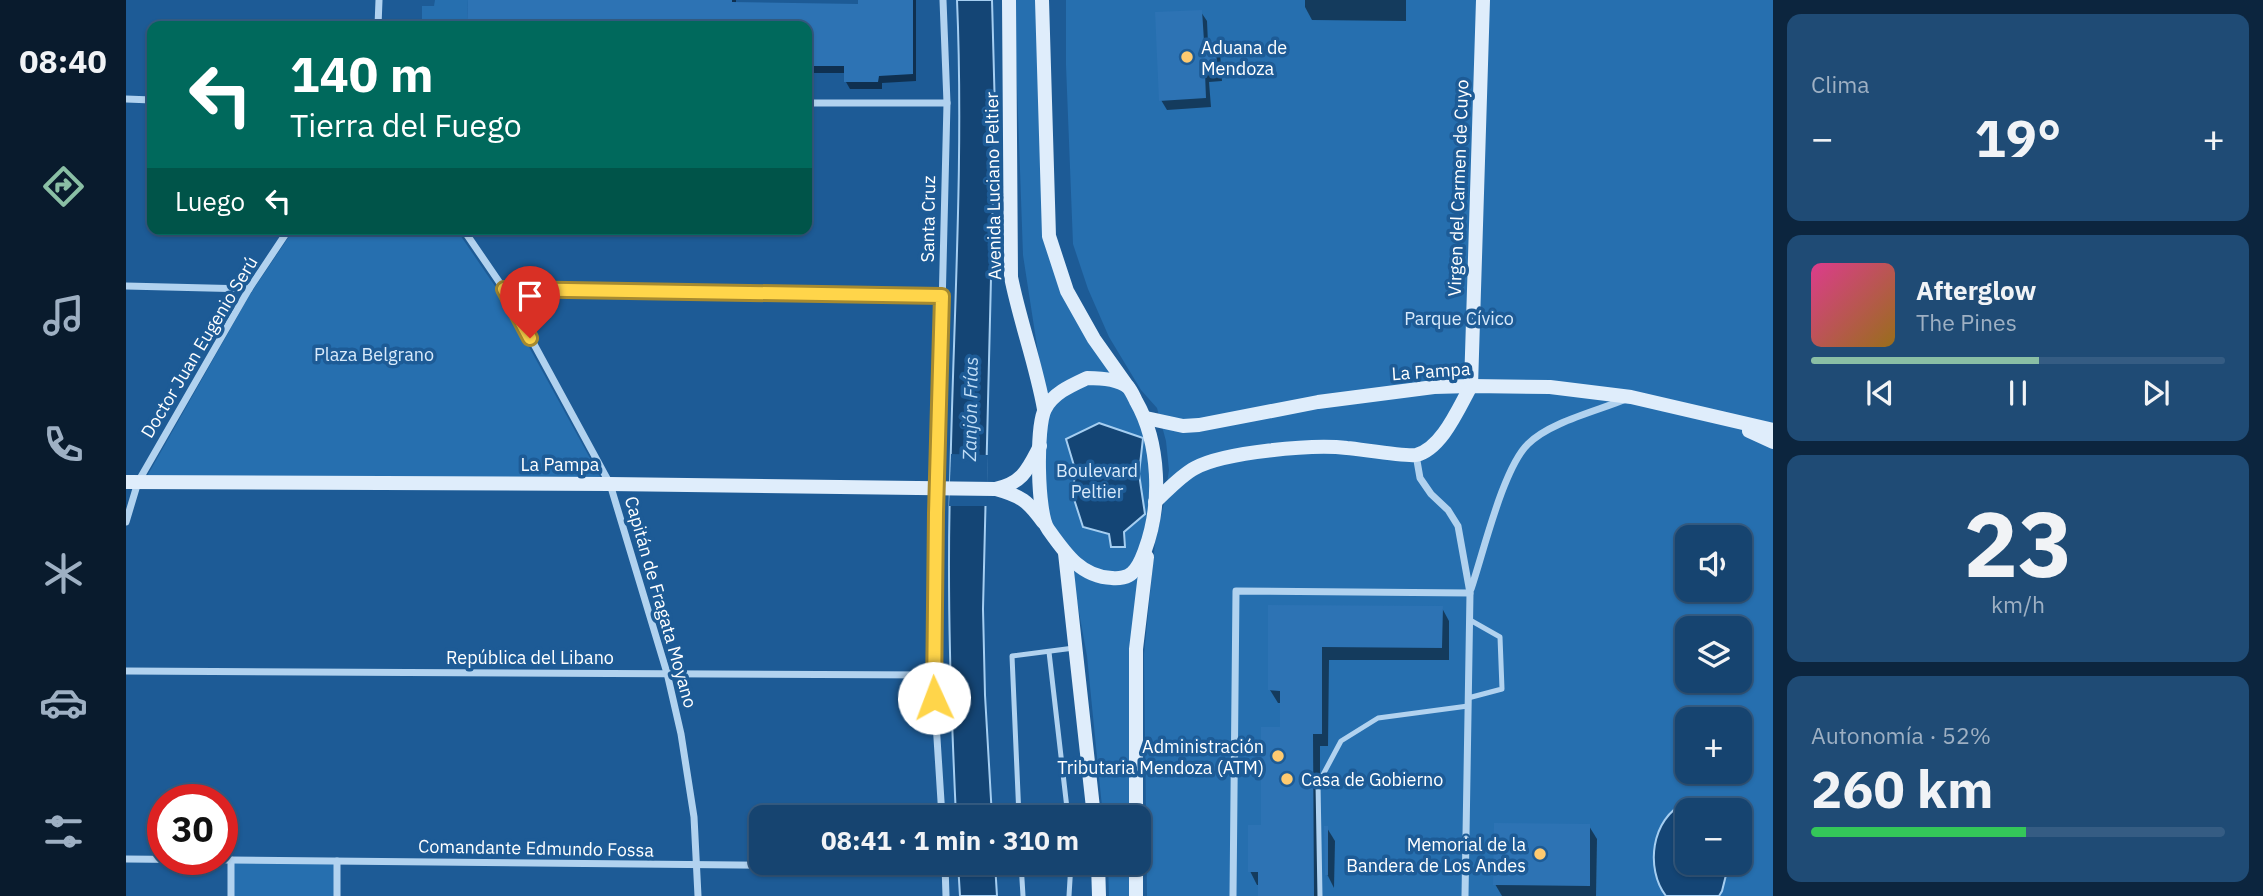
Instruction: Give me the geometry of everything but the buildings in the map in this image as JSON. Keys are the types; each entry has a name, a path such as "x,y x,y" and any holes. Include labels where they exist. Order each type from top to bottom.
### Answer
{"street":[{"path":"378,21 379,0"},
{"name":"Santa Cruz","path":"941,805 933,675 943,488 942,296 947,103 943,0"},
{"name":"Avenida Luciano Peltier","path":"1009,0 1011,277 1039,376 1044,409"},
{"path":"1042,0 1049,236 1067,291 1094,339 1146,418 1155,464 1155,502 1136,649 1136,805"},
{"name":"Virgen del Carmen de Cuyo","path":"1416,455 1434,444 1448,427 1471,386 1483,0"},
{"path":"126,99 147,100"},
{"path":"812,103 947,103"},
{"name":"Doctor Juan Eugenio Serú","path":"126,522 132,482 249,289 285,235"},
{"name":"Capitán de Fragata Moyano","path":"467,235 504,289 610,484 667,673 681,734 694,817 699,866 698,896"},
{"path":"126,286 249,289"},
{"path":"504,289 942,296"},
{"path":"1128,387 1106,379 1087,378 1069,386 1044,409 1039,486 1045,524 1065,553 1082,569 1100,578 1117,579 1131,574 1139,565 1151,533"},
{"name":"La Pampa","path":"1146,418 1182,426 1199,425 1318,402 1434,387 1550,387 1631,397 1773,430"},
{"path":"1470,593 1503,489 1527,444 1548,430 1631,397"},
{"name":"La Pampa","path":"1719,418 1773,442"},
{"path":"991,489 1016,482 1040,446"},
{"path":"1155,502 1194,468 1241,454 1336,447 1416,455 1420,478 1458,526 1470,593 1465,896"},
{"name":"La Pampa","path":"132,482 991,489 1015,494 1028,502 1045,524"},
{"path":"1065,553 1093,805"},
{"path":"1233,896 1236,591 1470,593"},
{"name":"República del Libano","path":"126,671 933,675"},
{"name":"Comandante Edmundo Fossa","path":"126,859 147,859"},
{"name":"Comandante Edmundo Fossa","path":"238,860 749,866"},
{"path":"337,862 337,896"},
{"path":"231,896 232,875"},
{"path":"945,875 946,896"},
{"path":"1099,875 1100,896"},
{"path":"1136,875 1136,896"}],"lane":[{"path":"1320,896 1318,785 1341,741 1378,718 1468,702 1502,689 1500,637 1469,620"},
{"path":"1018,805 1012,656 1074,648"},
{"path":"1049,652 1067,805"},
{"path":"1021,875 1023,896"},
{"path":"1069,896 1070,875"}],"green space":[{"path":"435,0 468,0 467,21 422,21 422,6 434,6"},
{"name":"Boulevard Peltier","path":"1014,0 1038,0 1044,238 1143,419 1151,464 1133,805 1102,805 1087,656 1068,552 1048,524 1043,484 1047,411 1023,255"},
{"name":"Parque Cívico","path":"1066,0 1773,0 1773,896 1147,896 1147,875 1151,875 1151,805 1146,805 1144,654 1155,543 1169,470 1166,441 1157,408 1141,390 1109,337 1088,289 1073,244"},
{"name":"Plaza Belgrano","path":"290,235 460,235 499,292 602,480 146,478 249,296"},
{"path":"238,860 337,861 337,896 231,896 231,875 238,875"},
{"path":"1108,875 1133,875 1132,896 1109,896"}],"water":[{"name":"Zanjón Frías","path":"957,0 992,0 995,112 983,609 991,805 955,805 954,776 949,570 959,183"},
{"path":"1099,423 1143,438 1139,474 1145,514 1124,532 1125,547 1111,547 1109,534 1083,527 1073,496 1075,469 1066,439"},
{"path":"1674,810 1675,875 1726,875 1719,896 1666,896 1659,885 1655,872 1655,845 1665,820"},
{"path":"959,875 996,875 997,896 960,896"}],"pier":[{"path":"951,454 988,455 987,506 949,506"}],"place":[{"name":"Aduana de Mendoza","path":"1187,57"},
{"name":"Administración Tributaria Mendoza (ATM)","path":"1278,756"},
{"name":"Casa de Gobierno","path":"1287,779"},
{"name":"Memorial de la Bandera de Los Andes","path":"1540,854"}],"route":[{"path":"530,338 504,289 942,296 934,698"}]}
